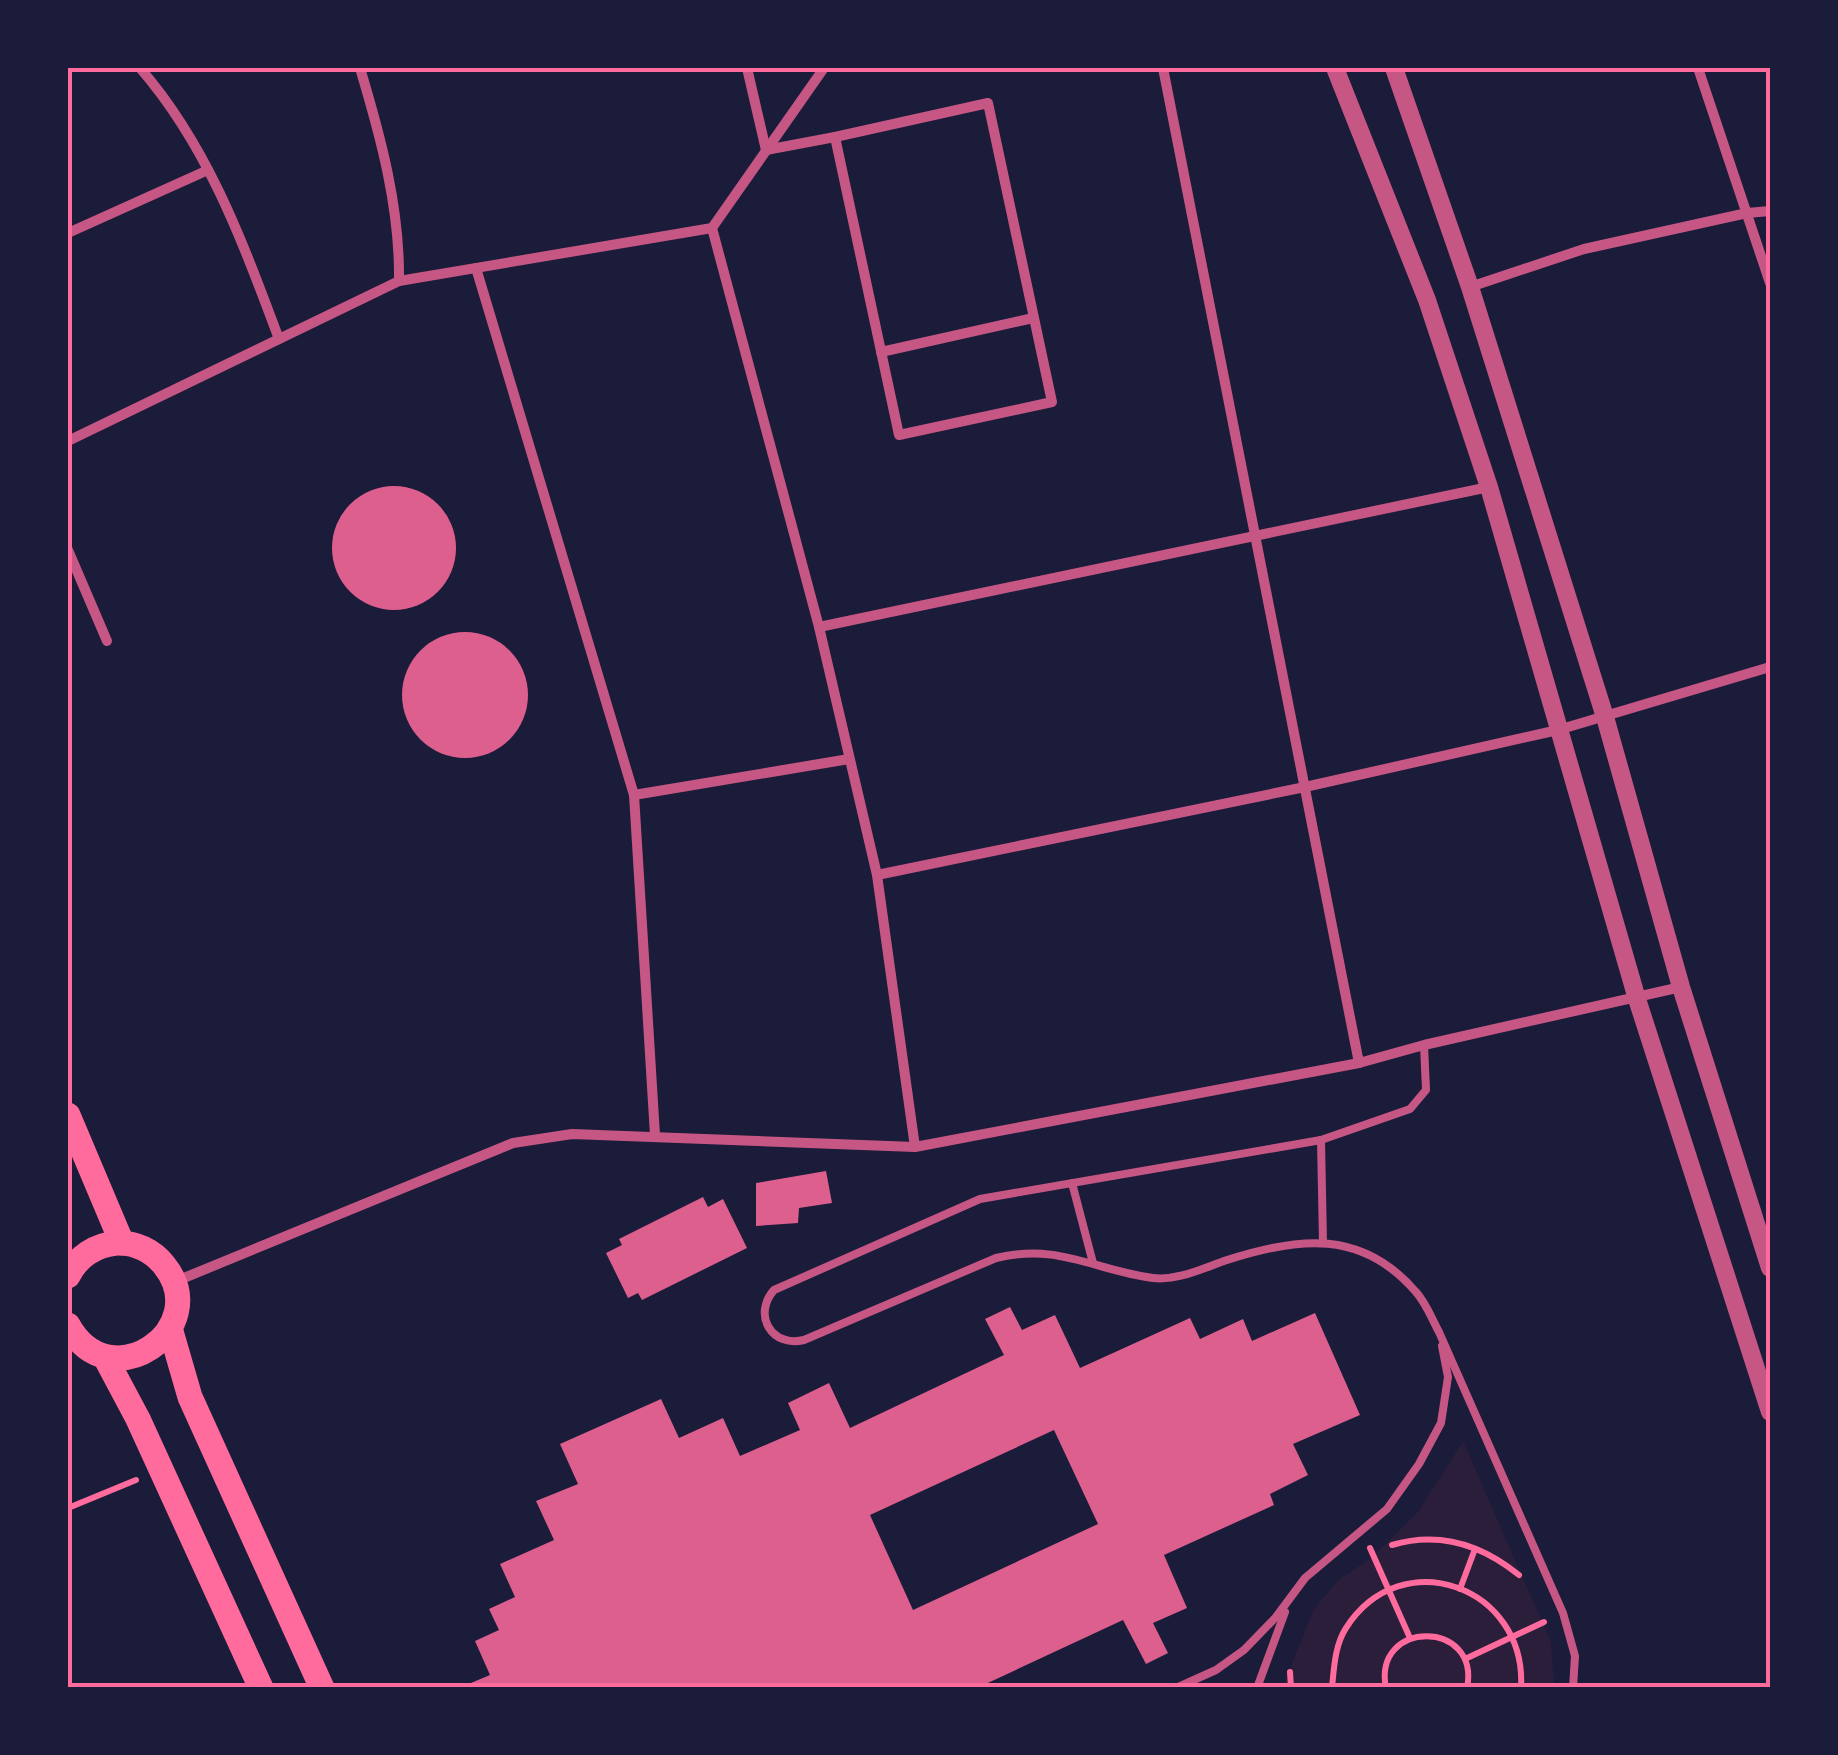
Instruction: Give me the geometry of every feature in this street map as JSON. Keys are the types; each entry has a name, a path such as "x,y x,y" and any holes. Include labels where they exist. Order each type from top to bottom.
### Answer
{"main road":[{"path":"68,1116 122,1243"},
{"path":"68,1326 87,1349 123,1358 142,1354 158,1344 177,1310 174,1282 158,1257 141,1247 122,1243 102,1245 69,1266"},
{"path":"170,1328 190,1397 322,1688"},
{"path":"105,1356 262,1688"}],"street":[{"path":"140,68 194,144 230,212 279,339"},
{"path":"360,68 382,139 399,240 399,281"},
{"path":"747,68 766,150"},
{"path":"68,441 399,281 712,228 824,68"},
{"path":"1163,68 1359,1063"},
{"path":"1334,68 1427,300 1489,487 1637,999 1770,1412"},
{"path":"1394,68 1470,287 1605,717 1682,987 1770,1268"},
{"path":"1698,68 1770,283"},
{"path":"766,150 988,103 1052,402 899,435 835,137"},
{"path":"68,233 208,170"},
{"path":"1470,287 1584,249 1770,211"},
{"path":"712,228 818,628 877,875 916,1147"},
{"path":"476,268 634,795 656,1135"},
{"path":"881,352 1033,318"},
{"path":"818,628 1489,487"},
{"path":"68,550 107,640"},
{"path":"877,875 1305,787 1558,730 1770,667"},
{"path":"634,795 849,758"},
{"path":"174,1282 513,1143 572,1134 916,1147 1359,1063 1682,987"}],"lane":[{"path":"1424,1045 1426,1090 1410,1108 1321,1140 980,1199 782,1286 768,1296 763,1313 765,1322 776,1337 795,1342 996,1258 1023,1252 1049,1252 1153,1278 1176,1278 1300,1241 1344,1245 1384,1263 1418,1293 1439,1332 1564,1614 1575,1656 1573,1688"},
{"path":"1321,1140 1323,1243"},
{"path":"1072,1183 1094,1263"},
{"path":"1176,1688 1216,1670 1244,1650 1276,1617 1305,1578 1387,1509 1419,1464 1441,1423 1448,1377 1439,1332"},
{"path":"1258,1688 1280,1622 1305,1578"}],"path":[{"path":"68,1508 160,1470"},
{"path":"1362,1530 1410,1638"},
{"path":"1392,1545 1412,1539 1455,1541 1495,1556 1519,1576"},
{"path":"1460,1589 1475,1548"},
{"path":"1332,1688 1334,1658 1344,1630 1364,1606 1389,1590 1418,1582 1448,1584 1476,1594 1499,1613 1514,1636 1522,1666 1522,1688"},
{"path":"1465,1660 1564,1614"},
{"path":"1386,1688 1385,1668 1390,1656 1410,1638 1439,1636 1452,1643 1465,1660 1467,1688"},
{"path":"1290,1672 1291,1688"}],"shaded area":[{"path":"1463,1441 1551,1642 1554,1687 1282,1688 1313,1611 1338,1580 1372,1557 1418,1512"}],"building":[{"path":"394,486 418,491 438,504 451,524 456,548 451,572 438,592 418,605 394,610 370,605 350,592 337,572 332,548 337,524 350,504 370,491"},
{"path":"465,632 489,637 510,650 523,671 528,695 523,719 510,740 489,753 465,758 441,753 420,740 407,719 402,695 407,671 420,650 441,637"},
{"path":"826,1171 832,1203 799,1208 798,1223 756,1226 756,1183"},
{"path":"703,1197 708,1207 723,1199 747,1248 642,1300 638,1293 628,1298 606,1253 622,1245 619,1239"},
{"path":"1010,1307 1022,1330 1055,1315 1080,1368 1190,1318 1200,1339 1243,1319 1252,1341 1315,1313 1360,1415 1293,1444 1308,1475 1270,1494 1274,1505 1164,1555 1187,1608 1153,1623 1168,1653 1146,1664 1123,1620 977,1688 459,1688 490,1675 475,1641 499,1630 489,1609 515,1597 500,1564 554,1540 536,1501 578,1484 560,1444 661,1399 679,1438 723,1418 740,1456 800,1430 788,1403 829,1383 850,1428 1004,1355 985,1319","holes":["1054,1430 1098,1524 913,1610 870,1515"]}]}
